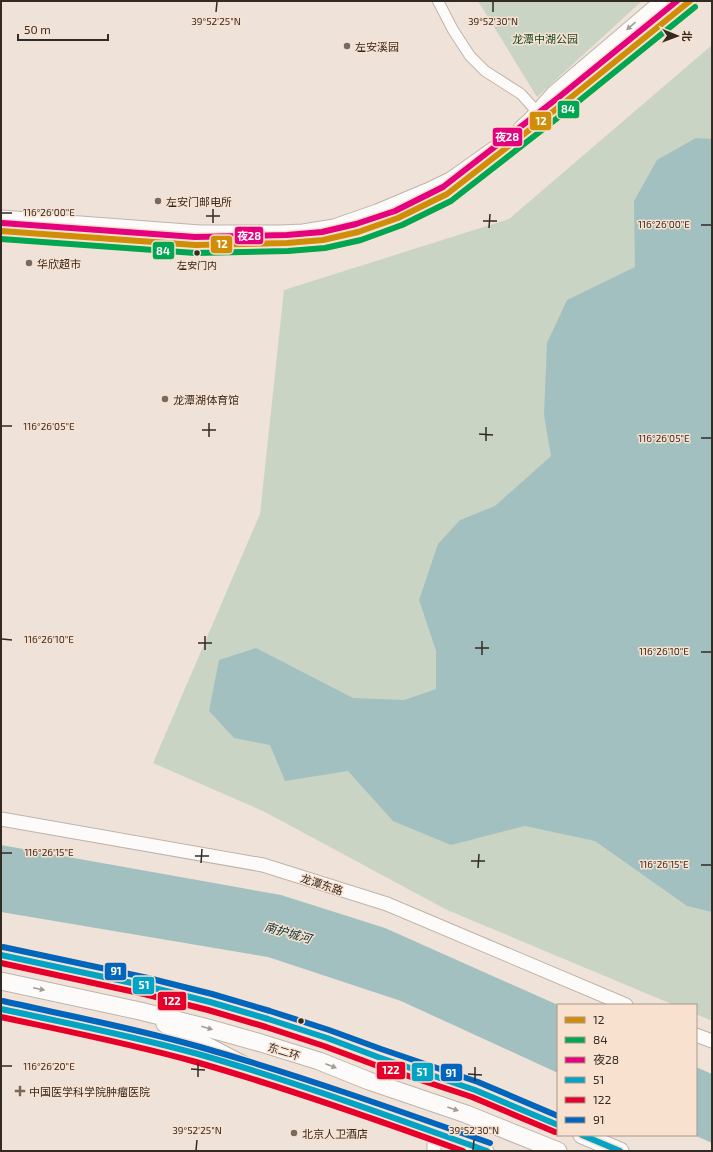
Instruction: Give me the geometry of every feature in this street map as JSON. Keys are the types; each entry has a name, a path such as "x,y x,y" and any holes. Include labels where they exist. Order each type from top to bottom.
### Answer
{"highway":[{"path":"1,955 146,986 210,1002 275,1021 475,1090 557,1125"},
{"name":"东二环","path":"1,981 140,1010 319,1061 369,1081 466,1114 558,1151"},
{"path":"140,1010 253,1070"},
{"path":"584,1136 620,1151"}],"street":[{"path":"438,1 470,56 485,71 521,94 540,116"},
{"path":"1,218 200,232 303,231 334,226 377,211 450,179 496,147 530,119 540,116 553,94 661,1"},
{"path":"1,231 196,245 287,243 323,240 358,232 398,218 447,194 479,171 540,116 690,1"},
{"name":"龙潭东路","path":"1,819 263,865 387,904 624,1004"},
{"path":"1,1009 134,1038 253,1070 310,1088 487,1151"},
{"path":"697,1034 712,1041"},
{"path":"434,1132 434,1151"}],"green space":[{"name":"龙潭中湖公园","path":"478,1 642,1 537,97"},
{"path":"712,45 712,1021 697,1014 697,1004 672,1004 447,910 265,812 153,763 260,514 284,290 509,219"}],"water":[{"path":"696,138 712,139 712,912 687,906 595,841 525,826 451,845 393,821 348,771 285,781 270,745 234,738 209,711 219,660 256,648 353,698 404,700 436,689 436,651 419,600 438,544 460,520 495,506 551,456 544,415 547,343 567,300 635,267 634,201 657,160"},
{"name":"南护城河","path":"1,845 281,895 385,928 557,1005 557,1073 401,1001 268,957 1,912"},
{"path":"697,1067 712,1074 712,1143 696,1136"}],"transit line":[{"name":"夜28","path":"2,223 195,237 287,235 322,232 356,224 395,211 443,187 559,97 677,1"},
{"name":"12","path":"1,231 195,245 287,243 323,240 358,232 398,218 447,194 564,103 690,1"},
{"name":"84","path":"1,239 195,253 288,251 325,248 361,240 402,225 451,201 569,109 695,7"},
{"name":"91","path":"3,947 148,978 212,994 270,1011 478,1082 557,1116"},
{"name":"51","path":"1,955 146,986 210,1002 268,1019 475,1090 557,1125"},
{"name":"122","path":"1,963 144,994 208,1010 266,1027 472,1097 555,1132"},
{"name":"91","path":"3,1001 176,1040 310,1081 490,1143"},
{"name":"51","path":"1,1009 174,1047 198,1054 307,1088 487,1151"},
{"name":"122","path":"1,1017 172,1055 330,1104 463,1151"},
{"name":"51","path":"584,1136 620,1151"}],"place":[{"name":"左安溪园","path":"347,46"},
{"name":"左安门邮电所","path":"158,201"},
{"name":"左安门内","path":"197,253"},
{"name":"华欣超市","path":"29,263"},
{"name":"龙潭湖体育馆","path":"165,399"},
{"name":"中国医学科学院肿瘤医院","path":"20,1091"},
{"name":"北京人卫酒店","path":"294,1133"}]}
